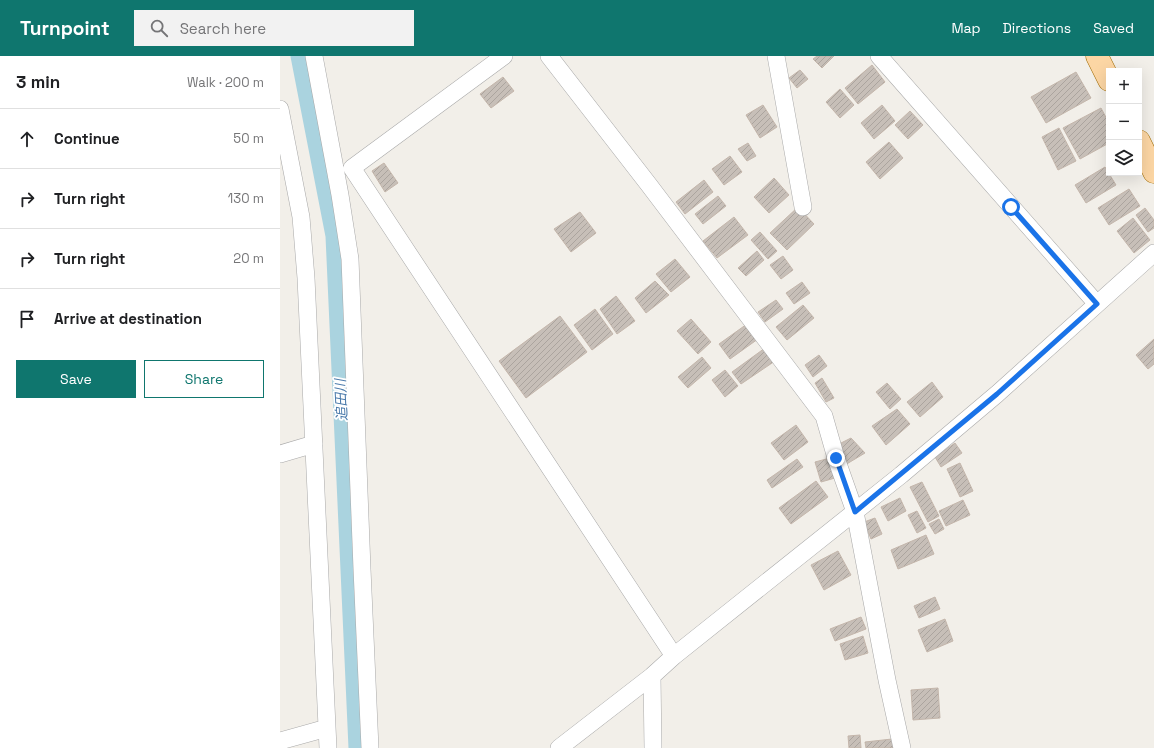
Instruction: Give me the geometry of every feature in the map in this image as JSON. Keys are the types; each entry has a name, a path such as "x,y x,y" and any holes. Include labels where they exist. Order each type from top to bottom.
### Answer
{"main road":[{"path":"1097,56 1106,74"},
{"path":"1142,147 1154,172"}],"street":[{"path":"314,56 340,195 350,259 370,748"},
{"path":"504,56 352,168 674,656"},
{"path":"549,56 650,185 824,416 836,458 855,512 887,680 902,748"},
{"path":"776,56 803,207"},
{"path":"879,56 1097,304"},
{"path":"280,109 285,162 301,217 306,278 328,748"},
{"path":"559,748 652,676 674,656 855,512 997,394 1154,253"},
{"path":"280,454 314,444"},
{"path":"652,676 653,748"},
{"path":"280,741 327,728"}],"building":[{"path":"817,56 834,56 822,68 813,59"},
{"path":"872,65 885,82 858,104 845,88"},
{"path":"800,70 808,79 797,88 789,78"},
{"path":"1076,72 1091,98 1046,123 1031,97"},
{"path":"503,77 514,91 491,108 480,94"},
{"path":"840,89 854,105 840,118 826,102"},
{"path":"763,105 777,127 760,138 746,115"},
{"path":"882,105 895,121 874,139 861,123"},
{"path":"1101,108 1106,117 1106,145 1080,159 1063,128"},
{"path":"910,111 923,125 908,139 895,125"},
{"path":"1059,128 1076,161 1058,170 1042,137"},
{"path":"889,142 903,158 880,179 866,162"},
{"path":"748,143 756,156 747,161 738,149"},
{"path":"730,156 742,172 724,185 712,169"},
{"path":"384,163 398,183 385,192 372,171"},
{"path":"1105,167 1106,176 1110,176 1116,185 1086,203 1075,185"},
{"path":"774,178 789,195 769,213 754,197"},
{"path":"704,180 713,192 685,214 676,202"},
{"path":"1129,189 1140,206 1109,225 1098,208"},
{"path":"718,196 726,206 703,224 695,214"},
{"path":"798,207 814,224 787,250 770,233"},
{"path":"1145,208 1154,220 1154,228 1148,232 1136,215"},
{"path":"580,212 596,233 571,252 554,229"},
{"path":"734,217 748,235 717,258 703,241"},
{"path":"1133,218 1150,240 1134,253 1117,231"},
{"path":"760,232 777,251 768,259 751,240"},
{"path":"757,251 764,260 746,276 738,268"},
{"path":"783,256 793,270 781,279 770,265"},
{"path":"675,259 690,277 671,292 656,274"},
{"path":"655,281 669,295 646,313 635,298"},
{"path":"802,282 810,293 794,304 786,293"},
{"path":"616,296 635,321 617,334 600,309"},
{"path":"776,300 783,309 765,322 758,312"},
{"path":"803,305 814,318 787,340 776,327"},
{"path":"595,309 613,334 592,350 574,325"},
{"path":"560,316 587,352 526,398 499,361"},
{"path":"691,319 711,342 698,354 677,331"},
{"path":"747,324 758,339 730,359 719,344"},
{"path":"1154,339 1154,364 1148,369 1136,355"},
{"path":"765,348 775,361 741,384 732,372"},
{"path":"819,355 827,366 813,377 805,365"},
{"path":"702,357 711,368 688,388 678,377"},
{"path":"725,370 738,386 725,397 712,380"},
{"path":"822,378 834,398 826,402 815,383"},
{"path":"932,382 943,397 920,417 907,402"},
{"path":"887,383 901,399 890,409 876,392"},
{"path":"897,409 910,424 886,445 872,426"},
{"path":"796,425 808,442 784,460 771,443"},
{"path":"851,438 865,453 845,465 841,443"},
{"path":"955,443 962,453 941,467 935,457"},
{"path":"830,458 835,478 821,482 815,462"},
{"path":"797,459 803,467 772,488 767,480"},
{"path":"960,463 973,491 960,497 947,469"},
{"path":"816,481 828,497 791,524 779,508"},
{"path":"922,482 939,516 928,522 910,487"},
{"path":"900,498 906,511 888,521 881,507"},
{"path":"963,500 970,515 946,526 939,511"},
{"path":"917,511 926,528 917,533 908,515"},
{"path":"875,518 882,534 871,539 864,522"},
{"path":"939,519 944,529 935,534 929,524"},
{"path":"926,535 934,554 898,569 891,550"},
{"path":"838,551 851,575 824,590 811,565"},
{"path":"935,597 940,609 919,618 914,606"},
{"path":"861,617 866,629 835,641 830,629"},
{"path":"945,619 953,641 927,652 918,630"},
{"path":"863,636 868,653 845,660 840,644"},
{"path":"938,688 940,718 913,720 911,690"},
{"path":"860,735 861,748 849,748 848,736"},
{"path":"892,739 893,748 866,748 865,742"}],"waterway":[{"name":"追田川","path":"299,56 334,236 357,748"}],"route":[{"path":"836,458 855,512 997,394 1097,304 1011,207"}]}
